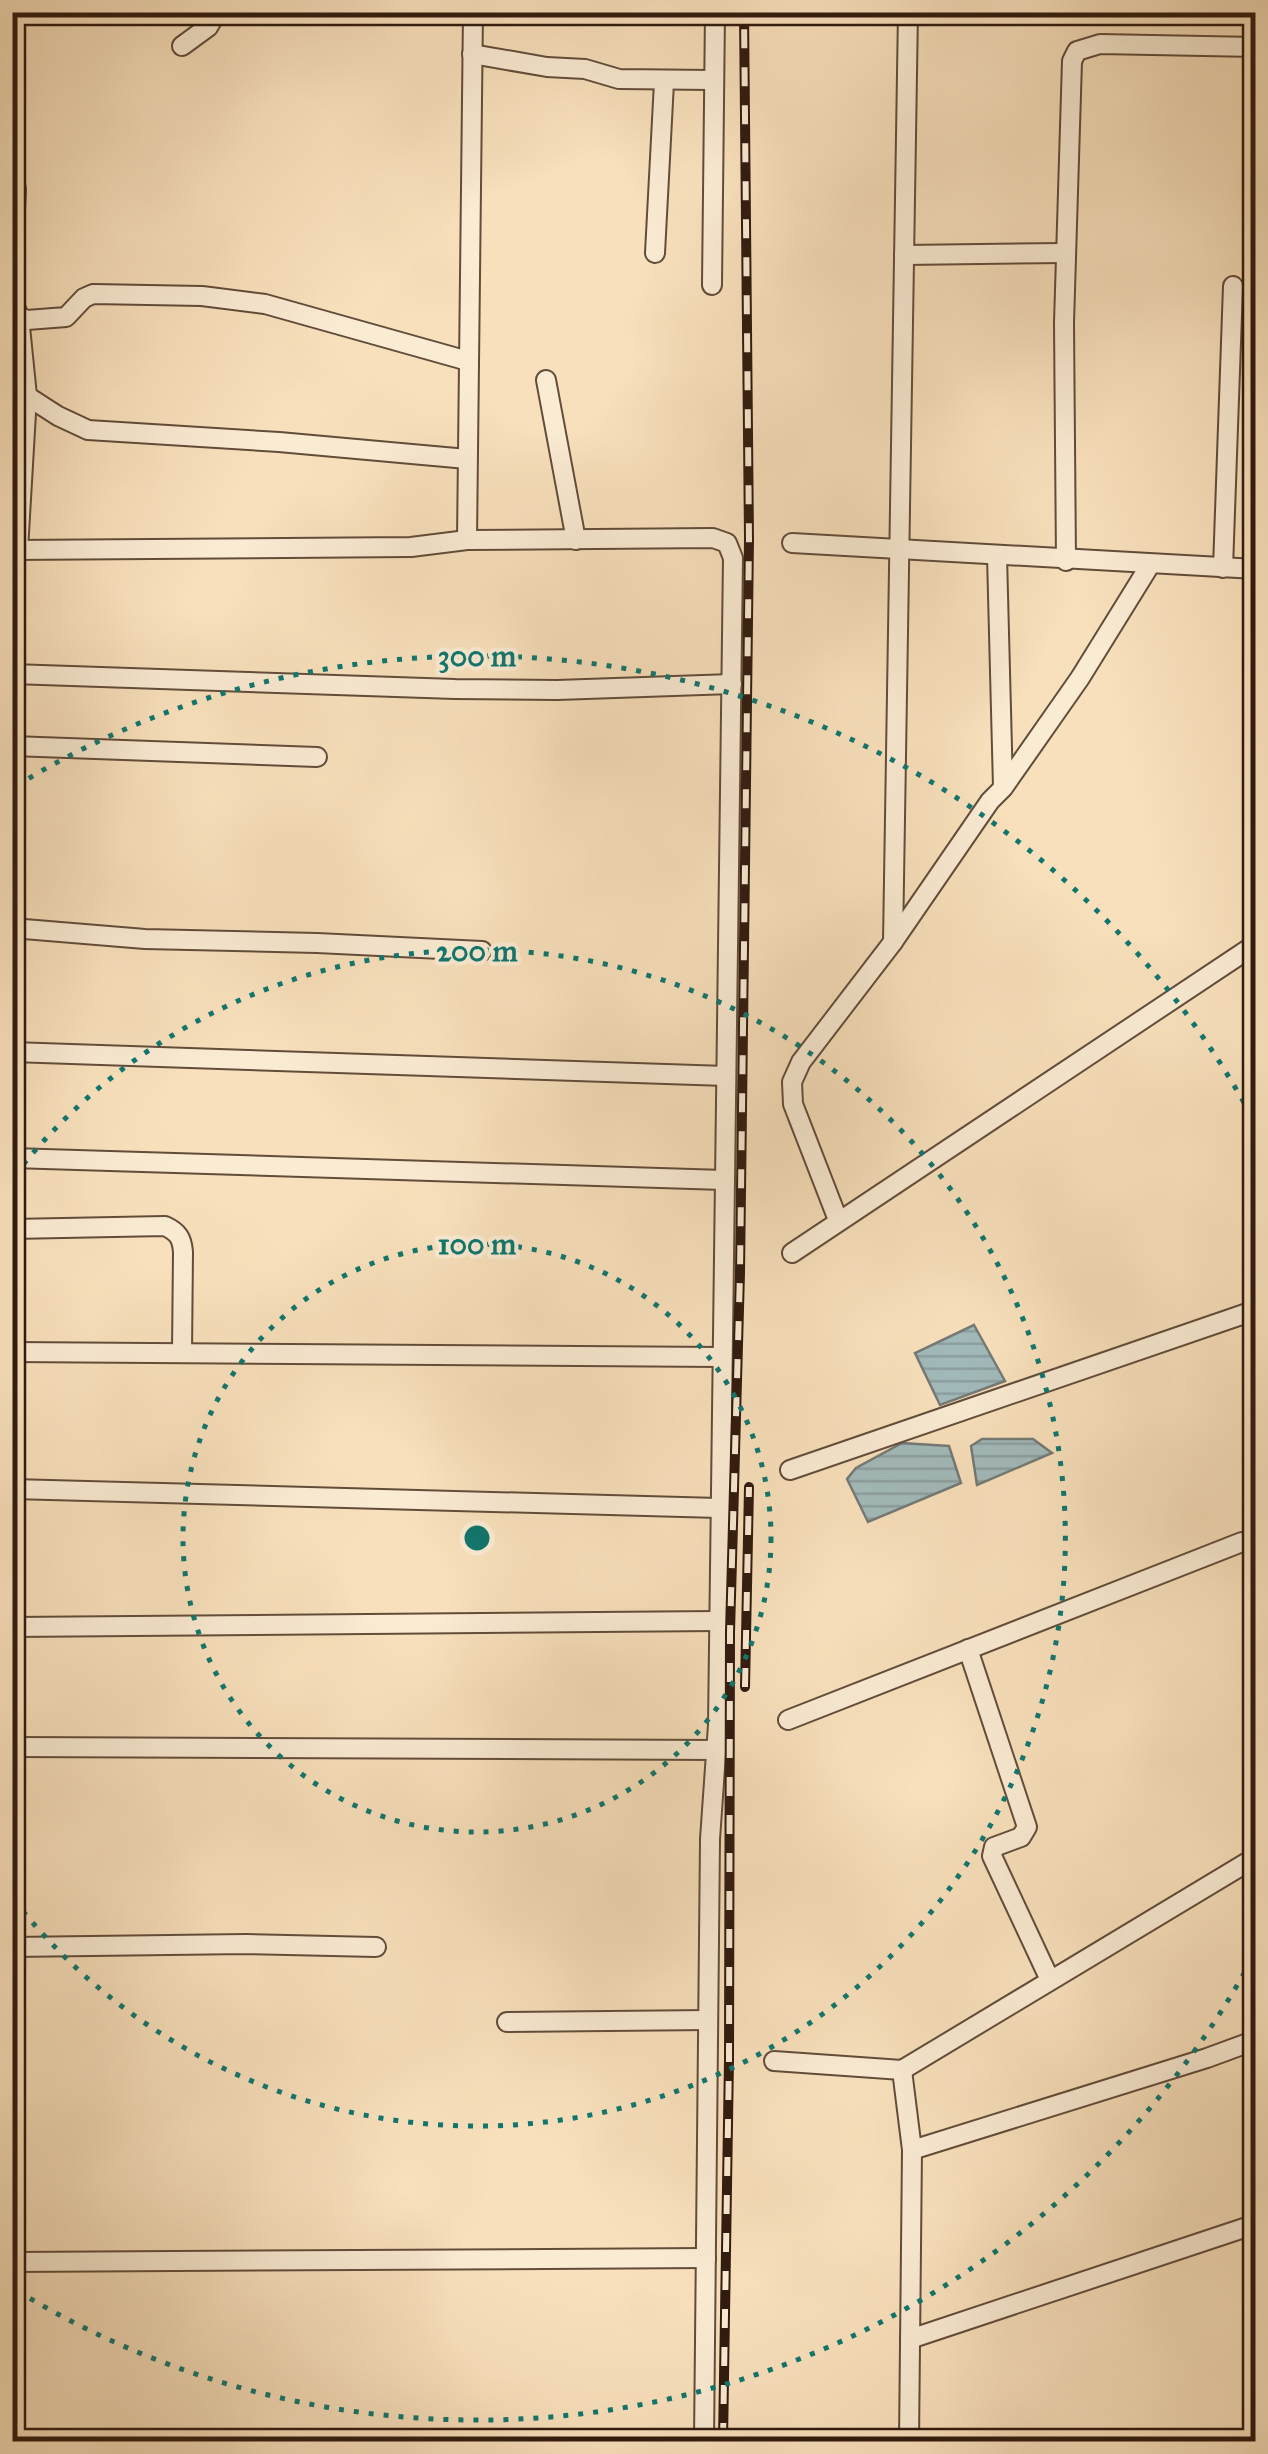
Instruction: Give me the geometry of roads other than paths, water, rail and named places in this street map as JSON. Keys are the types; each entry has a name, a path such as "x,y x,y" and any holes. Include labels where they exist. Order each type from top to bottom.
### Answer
{"street":[{"path":"182,46 208,27 217,12"},
{"path":"466,540 473,12"},
{"path":"712,285 712,80 716,12"},
{"path":"894,942 908,12"},
{"path":"1066,560 1062,441 1072,60 1077,51 1100,44 1256,47"},
{"path":"472,54 547,67 585,69 619,79 712,80"},
{"path":"656,252 664,82"},
{"path":"12,270 16,189"},
{"path":"904,256 1065,253"},
{"path":"1223,568 1233,286"},
{"path":"16,308 27,320 66,318 93,294 202,296 265,304 468,361"},
{"path":"16,308 27,396 16,550 411,547 466,540 713,538 727,544 733,558 717,1750 710,1838 704,2442"},
{"path":"546,380 576,540"},
{"path":"27,396 88,430 467,459"},
{"path":"792,543 1256,569"},
{"path":"998,556 1004,788"},
{"path":"838,1220 793,1104 792,1082 801,1062 894,942 990,801 1004,788 1080,678 1150,565"},
{"path":"12,674 472,689 732,684"},
{"path":"12,746 317,757"},
{"path":"12,928 144,939 482,952"},
{"path":"792,1252 1256,944"},
{"path":"12,1052 726,1076"},
{"path":"12,1158 724,1180"},
{"path":"12,1229 165,1226 176,1230 183,1252 182,1353"},
{"path":"790,1470 1256,1310"},
{"path":"12,1352 721,1358"},
{"path":"12,1489 719,1508"},
{"path":"788,1720 1242,1542"},
{"path":"12,1627 717,1620"},
{"path":"968,1648 1027,1828 1020,1837 994,1847 992,1856 1050,1980"},
{"path":"12,1747 717,1750"},
{"path":"774,2061 902,2070 1256,1857"},
{"path":"12,1947 247,1944 376,1948"},
{"path":"507,2022 708,2020"},
{"path":"912,2150 1256,2040"},
{"path":"902,2070 912,2150 909,2442"},
{"path":"910,2339 1256,2224"},
{"path":"12,2262 706,2258"}],"water":[{"path":"974,1325 1005,1381 940,1405 915,1353"},
{"path":"982,1439 1033,1439 1052,1453 977,1485 971,1446"},
{"path":"902,1443 949,1446 961,1483 868,1522 847,1479 856,1468"}],"railway":[{"path":"723,2442 730,1632 740,1273 749,539 744,12"},
{"path":"745,1687 749,1487"}]}
